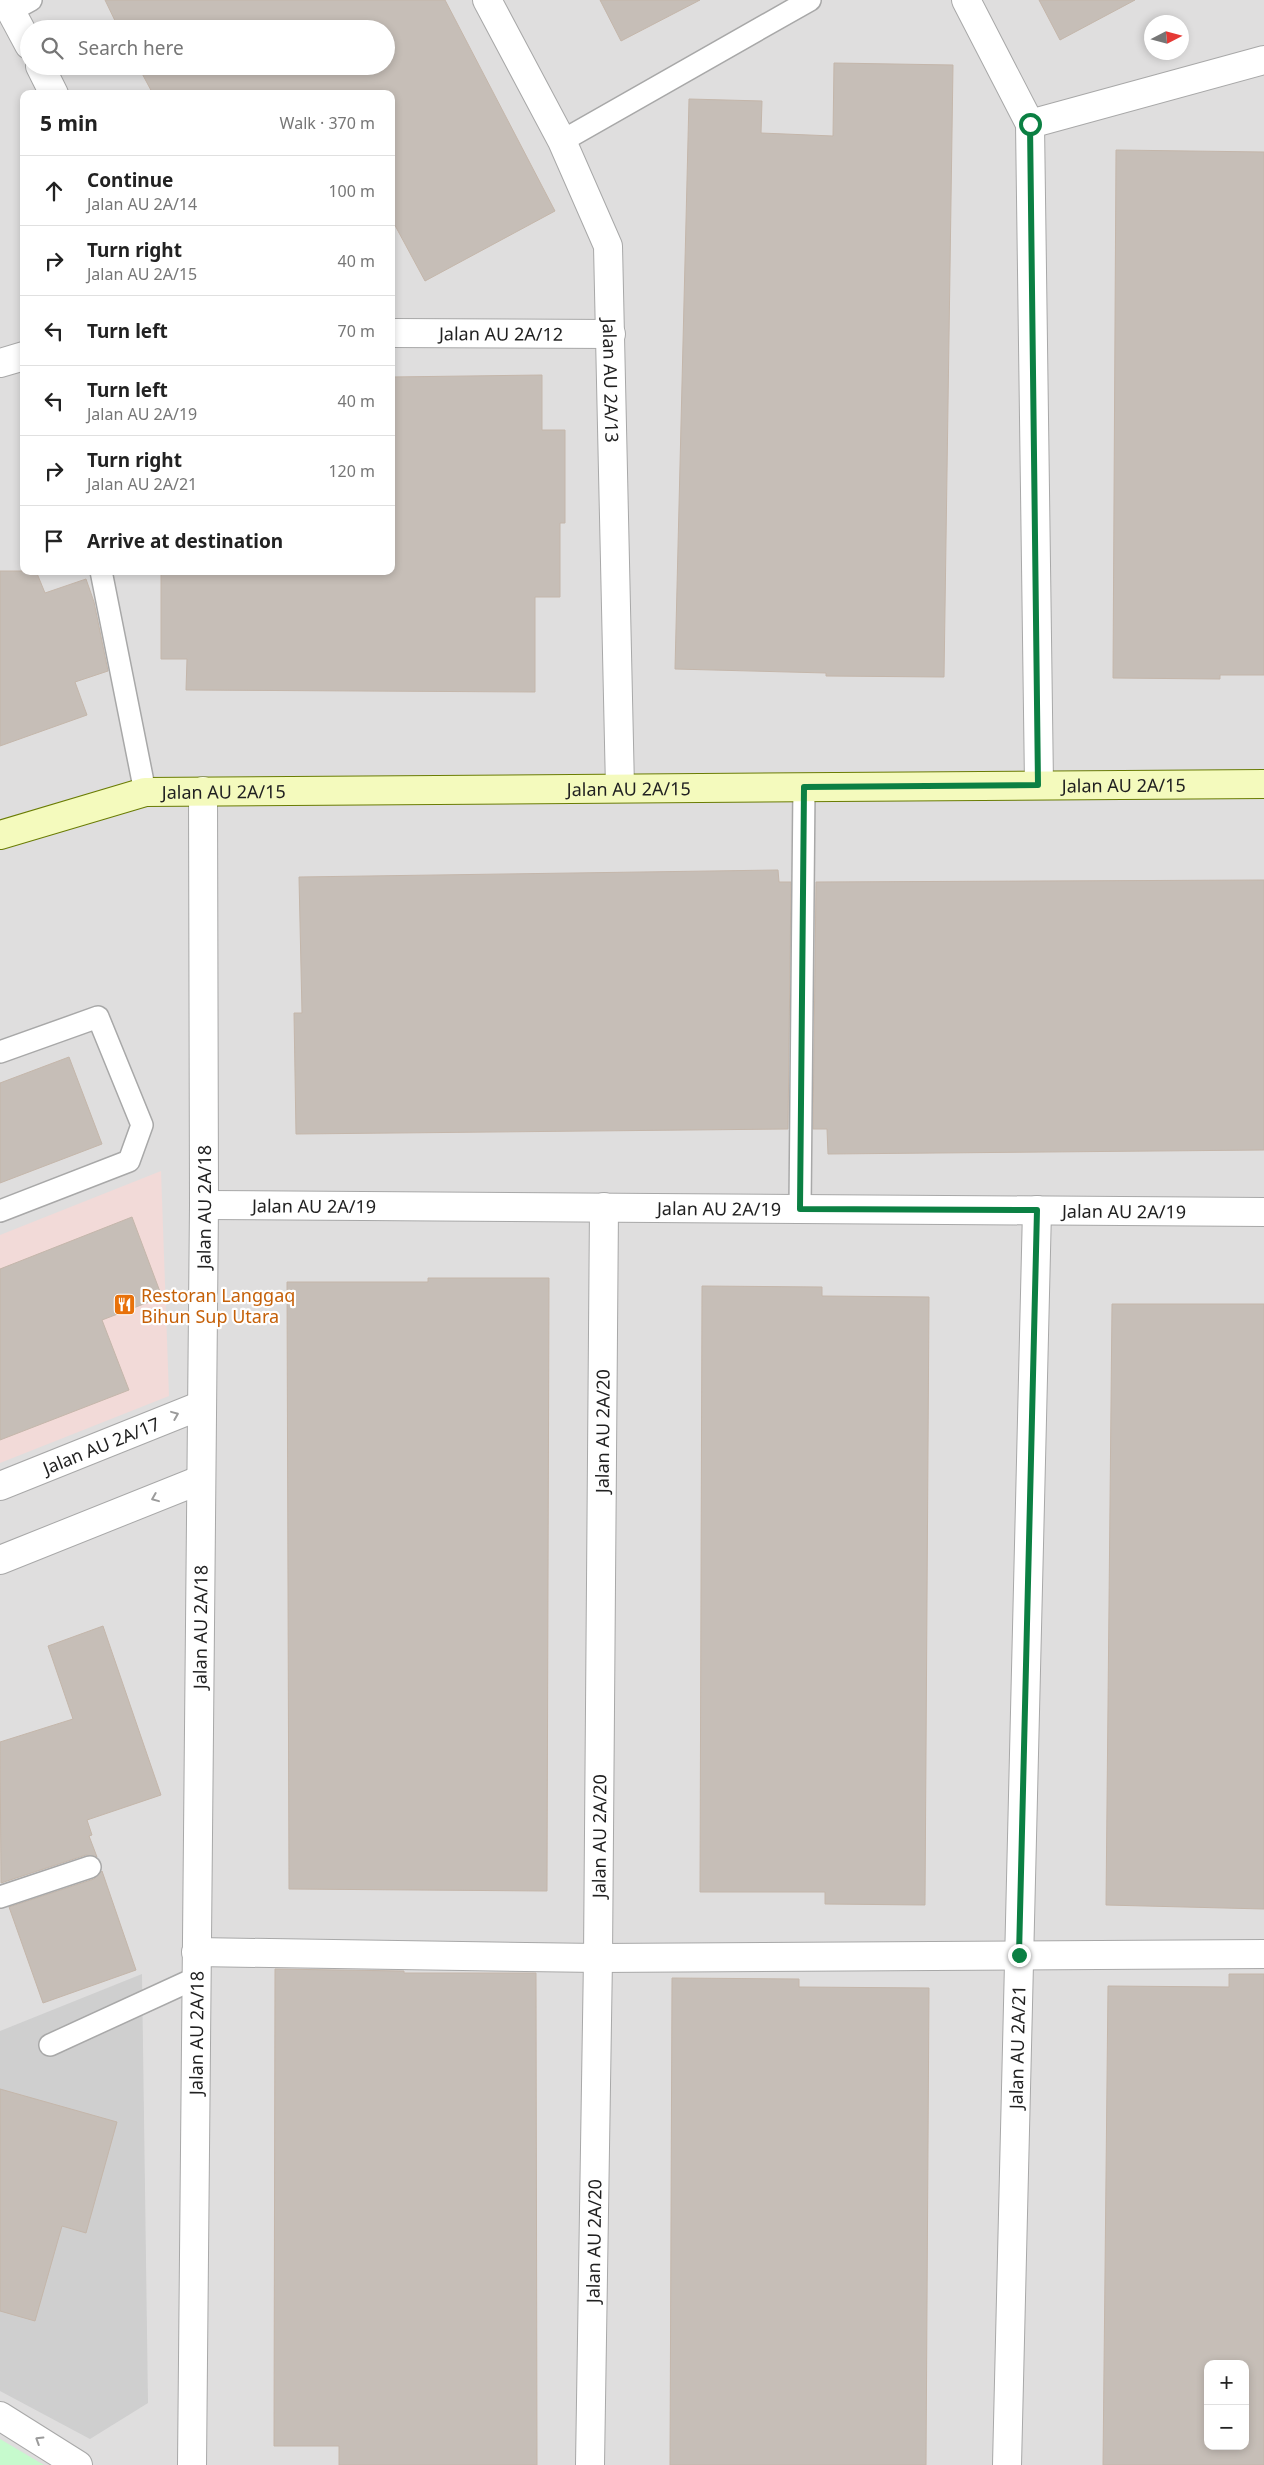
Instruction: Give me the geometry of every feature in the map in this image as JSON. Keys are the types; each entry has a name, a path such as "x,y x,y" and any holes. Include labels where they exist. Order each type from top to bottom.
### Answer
{"street":[{"name":"Jalan AU 2A/13","path":"487,0 562,141 608,246 620,788"},
{"path":"966,0 1030,124 1038,785"},
{"path":"15,4 20,20"},
{"path":"1030,124 1264,60"},
{"path":"44,75 52,90"},
{"name":"Jalan AU 2A/12","path":"395,333 611,334"},
{"path":"0,363 20,357"},
{"name":"Jalan AU 2A/15","path":"0,834 145,792 1264,784"},
{"name":"Jalan AU 2A/18","path":"192,2465 204,1205 203,791"},
{"name":"Jalan AU 2A/19","path":"204,1205 1264,1212"},
{"name":"Jalan AU 2A/20","path":"590,2465 598,1958 604,1207"},
{"name":"Jalan AU 2A/21","path":"1007,2465 1037,1210"},
{"name":"Jalan AU 2A/17","path":"0,1486 202,1405"},
{"path":"0,1560 200,1480"},
{"path":"196,1965 598,1958 1264,1954"},
{"path":"0,2416 78,2465"}],"lane":[{"path":"562,141 810,0"},
{"path":"102,575 145,792"},
{"path":"800,1209 804,787"},
{"path":"0,1052 98,1017 142,1124 129,1161 0,1211"},
{"path":"0,1897 90,1867"},
{"path":"50,2045 196,1965"}],"shaded area":[{"path":"0,0 1264,0 1264,2465 0,2465"},
{"path":"161,1171 169,1396 0,1463 0,1235"},
{"path":"142,1974 148,2403 90,2439 0,2391 0,2031"}],"green space":[{"path":"0,2439 44,2465 0,2465"}],"building":[{"path":"105,0 445,0 555,211 425,281 395,225 395,90 151,90 143,75 395,75 395,20 115,20"},
{"path":"600,0 700,0 621,41"},
{"path":"1039,0 1135,0 1060,40"},
{"path":"834,63 953,65 944,677 826,676 826,673 675,669 689,99 762,101 761,133 833,136"},
{"path":"1116,150 1264,152 1264,675 1220,675 1220,679 1113,678"},
{"path":"542,375 542,430 565,430 565,523 560,523 560,597 535,597 535,692 186,690 187,659 161,659 161,575 395,575 395,377"},
{"path":"0,571 20,571 20,575 38,575 45,593 86,579 94,602 108,671 75,682 87,715 0,746"},
{"path":"778,870 779,882 791,882 788,1129 296,1134 294,1013 302,1013 299,877"},
{"path":"1264,880 1264,1150 828,1154 827,1129 813,1129 816,882"},
{"path":"69,1057 102,1144 0,1183 0,1083"},
{"path":"132,1217 162,1297 102,1320 129,1390 0,1440 0,1269"},
{"path":"428,1278 549,1278 547,1891 289,1889 287,1282 428,1282"},
{"path":"702,1286 822,1287 822,1296 929,1297 925,1905 825,1904 825,1892 700,1892"},
{"path":"1112,1304 1264,1304 1264,1909 1106,1905"},
{"path":"103,1626 161,1795 87,1820 92,1835 89,1836 97,1857 86,1855 1,1883 0,1742 73,1719 48,1646"},
{"path":"102,1871 136,1970 43,2003 9,1907 94,1879"},
{"path":"275,1969 404,1971 404,1973 536,1973 537,2465 339,2465 339,2446 274,2446"},
{"path":"1229,1974 1264,1974 1264,2465 1103,2465 1108,1986 1229,1987"},
{"path":"672,1978 799,1979 799,1987 929,1988 926,2465 670,2465"},
{"path":"0,2089 117,2122 86,2233 62,2226 35,2321 0,2311"}],"place":[{"name":"Restoran Langgaq Bihun Sup Utara","path":"125,1305"}],"route":[{"path":"1019,1955 1037,1210 800,1209 804,787 1038,785 1030,124"}]}
